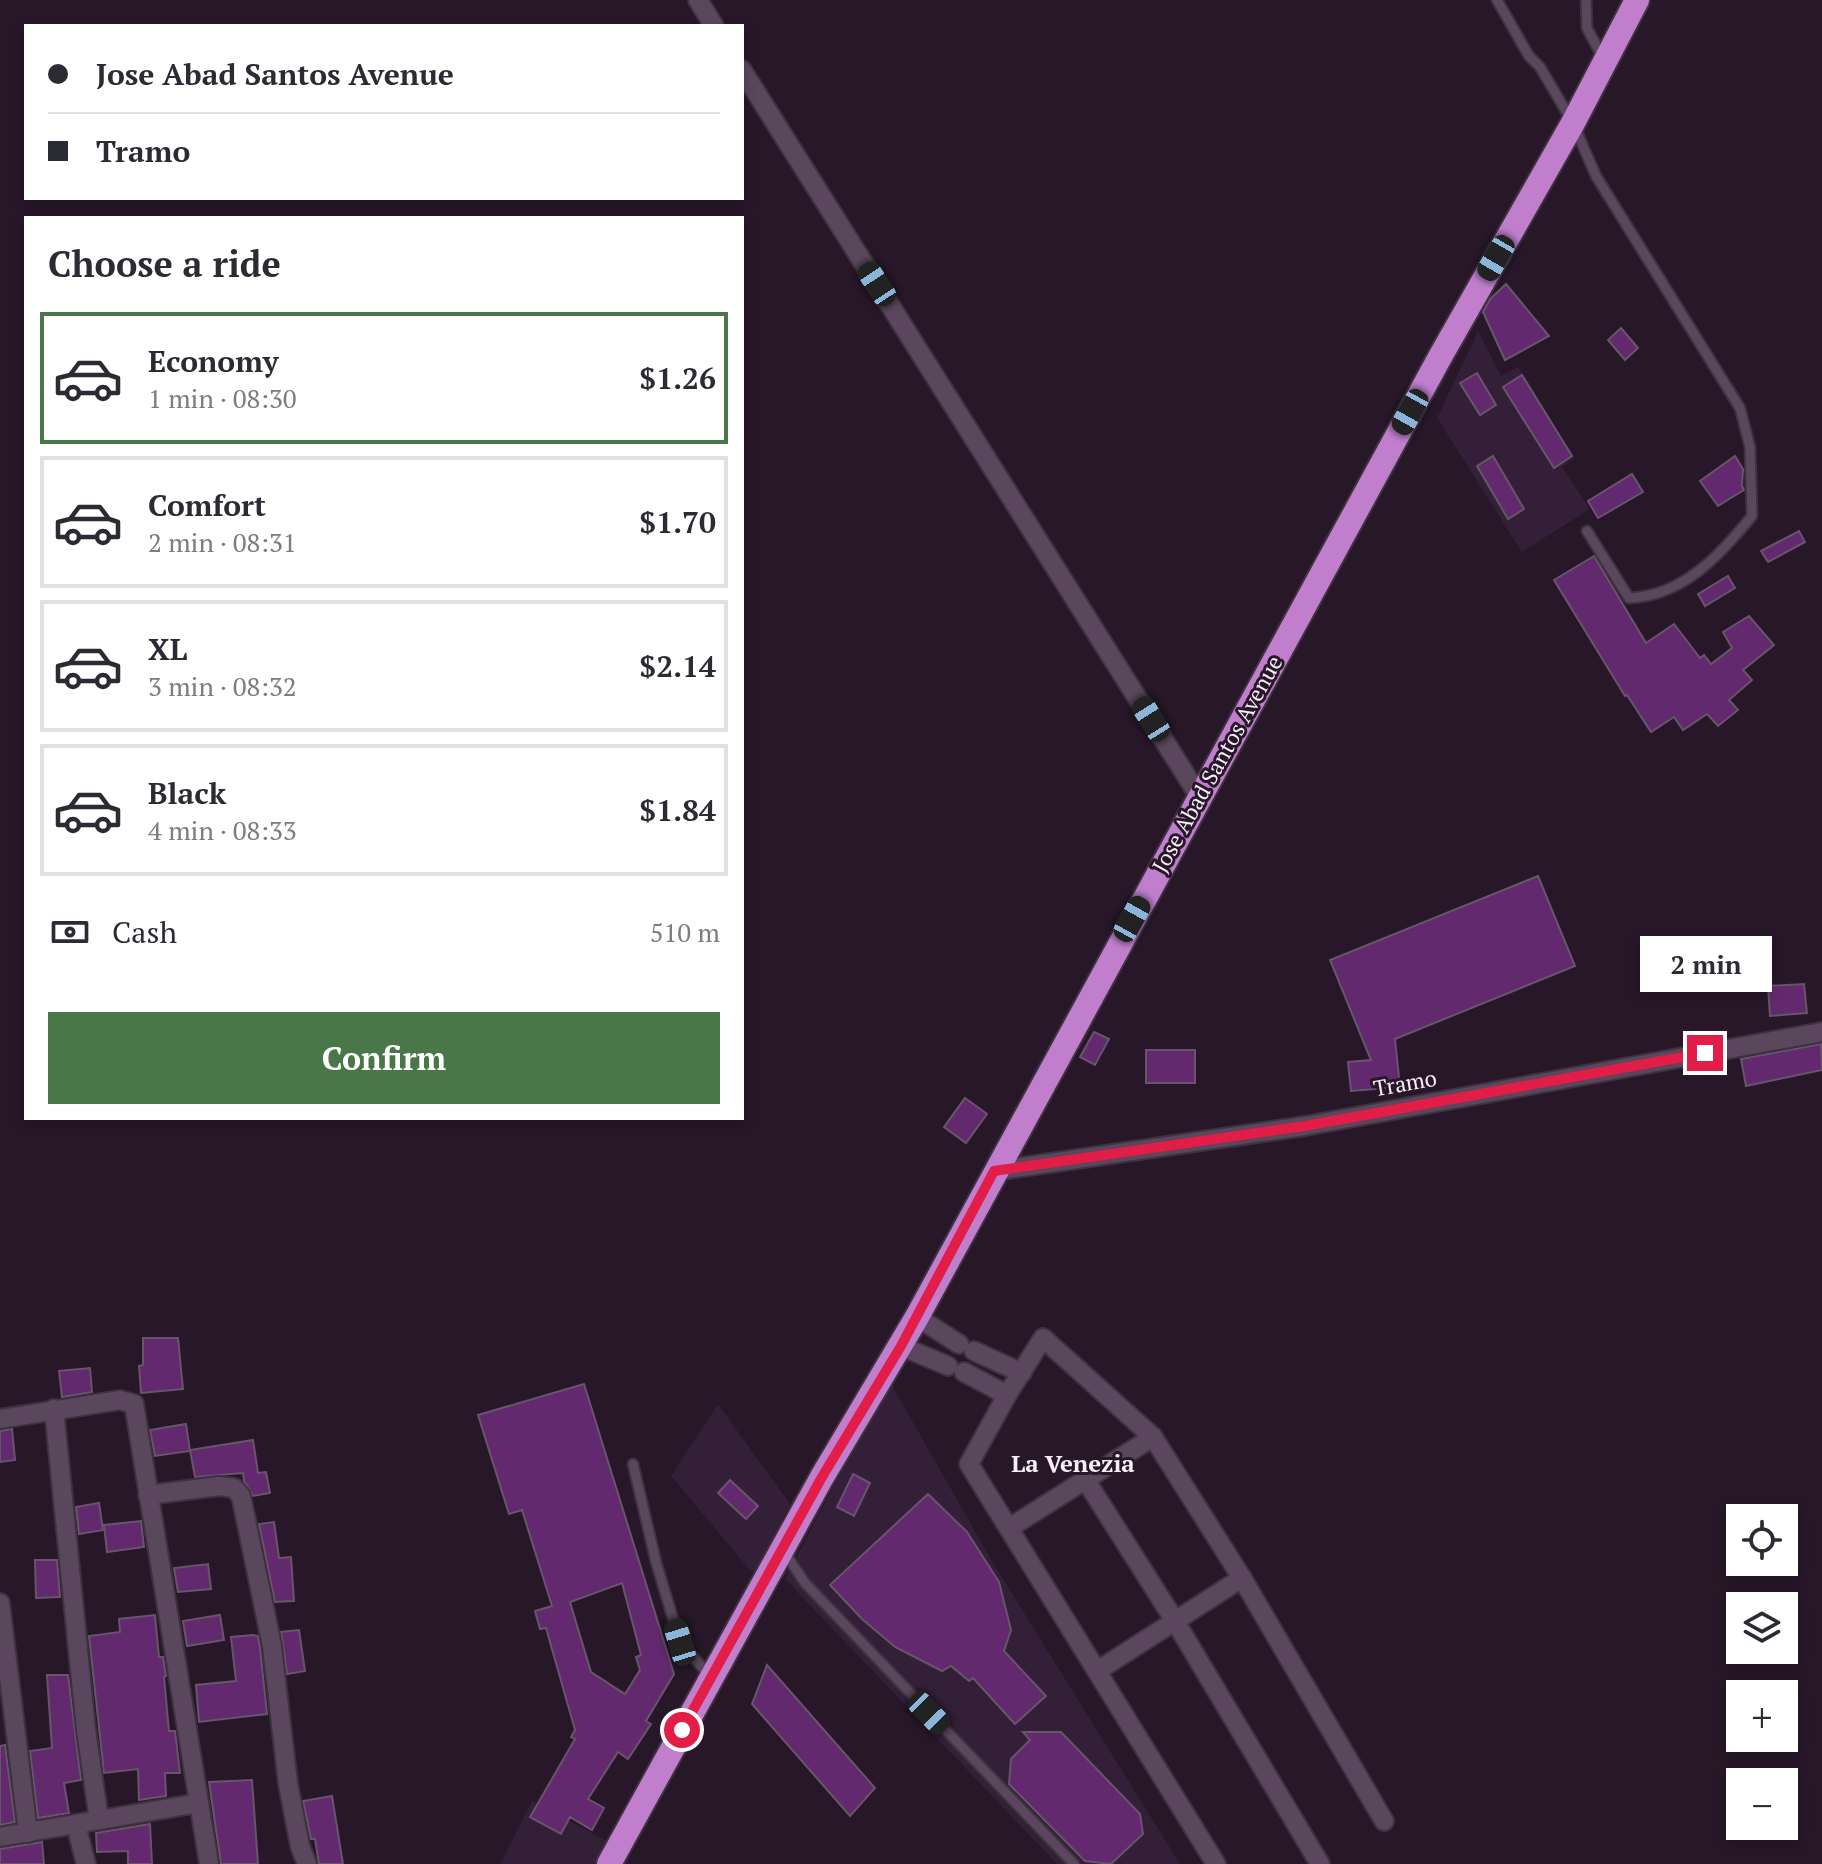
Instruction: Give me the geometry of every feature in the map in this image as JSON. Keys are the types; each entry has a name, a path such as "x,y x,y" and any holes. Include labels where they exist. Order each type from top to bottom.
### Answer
{"highway":[{"name":"Jose Abad Santos Avenue","path":"609,1864 782,1550 917,1317 1458,323 1573,123 1637,0"}],"street":[{"path":"698,0 713,24"},
{"path":"744,73 1199,796"},
{"name":"Tramo","path":"994,1171 1305,1126 1822,1032"},
{"path":"917,1317 967,1347 1022,1373"},
{"path":"1216,1864 969,1464 1043,1338 1153,1437 1242,1578 1384,1821"},
{"path":"901,1346 1007,1395"},
{"path":"0,1419 120,1400 134,1404 209,1864"},
{"path":"54,1409 79,1672 99,1820"},
{"path":"1009,1528 1153,1437"},
{"path":"1085,1479 1175,1621 1320,1864"},
{"path":"148,1495 219,1486 234,1488 241,1496 272,1646 288,1784 300,1846 307,1864"},
{"path":"1097,1671 1242,1578"},
{"path":"0,1603 28,1833"},
{"path":"0,1837 199,1803"},
{"path":"76,1825 86,1864"}],"lane":[{"path":"1497,0 1573,123 1596,176 1740,408 1750,447 1752,516 1699,573 1652,597 1629,598 1587,531"},
{"path":"1586,0 1587,28 1605,61"},
{"path":"633,1464 656,1562 680,1642 711,1677"},
{"path":"782,1550 805,1583 1074,1864"}],"shaded area":[{"path":"1478,331 1501,376 1518,367 1575,458 1562,467 1590,509 1522,552 1437,418"},
{"path":"889,1380 992,1561 1180,1864 1057,1864 785,1579"},
{"path":"718,1404 790,1504 754,1575 671,1476"},
{"path":"532,1801 609,1842 597,1864 500,1864"}],"building":[{"path":"1506,284 1549,336 1505,360 1483,312 1490,299"},
{"path":"1621,328 1638,348 1625,360 1608,340"},
{"path":"1477,373 1496,405 1480,415 1460,383"},
{"path":"1522,375 1572,456 1554,468 1503,387"},
{"path":"1493,456 1524,509 1508,519 1477,466"},
{"path":"1735,456 1743,469 1744,490 1718,506 1700,481"},
{"path":"1632,474 1643,492 1598,518 1588,501"},
{"path":"1799,531 1805,542 1768,562 1761,551"},
{"path":"1594,556 1646,643 1674,624 1700,658 1704,655 1711,664 1732,648 1723,632 1749,616 1774,645 1743,670 1752,680 1729,700 1738,710 1718,726 1707,714 1683,730 1674,717 1651,732 1625,696 1554,580"},
{"path":"1728,576 1735,588 1705,606 1698,594"},
{"path":"1538,876 1575,966 1395,1039 1400,1087 1351,1091 1348,1062 1371,1060 1330,960"},
{"path":"1804,984 1807,1013 1770,1016 1768,986"},
{"path":"1094,1032 1109,1039 1095,1065 1080,1057"},
{"path":"1821,1044 1822,1070 1746,1086 1741,1059"},
{"path":"1146,1050 1195,1050 1195,1083 1146,1083"},
{"path":"965,1098 987,1114 966,1143 944,1127"},
{"path":"143,1338 178,1338 183,1389 141,1393 139,1366 143,1365"},
{"path":"90,1368 92,1392 62,1397 59,1371"},
{"path":"584,1384 674,1674 646,1721 651,1724 628,1759 618,1752 588,1799 604,1808 592,1830 570,1817 561,1834 530,1817 575,1739 571,1737 575,1730 546,1628 540,1629 535,1611 552,1606 522,1510 509,1514 478,1415","holes":["622,1583 641,1655 636,1657 640,1670 625,1694 591,1672 570,1602"]},
{"path":"186,1424 190,1451 155,1456 150,1430"},
{"path":"12,1429 15,1460 0,1462 0,1431"},
{"path":"253,1440 258,1473 266,1472 270,1493 253,1496 243,1473 195,1477 190,1450"},
{"path":"853,1474 870,1483 854,1516 837,1507"},
{"path":"730,1480 758,1506 746,1519 718,1493"},
{"path":"928,1494 967,1532 999,1582 1011,1630 1004,1651 1046,1696 1015,1724 973,1678 969,1681 951,1666 942,1671 895,1647 862,1619 830,1585"},
{"path":"99,1503 103,1530 79,1534 76,1507"},
{"path":"141,1521 144,1547 107,1552 104,1525"},
{"path":"274,1522 279,1558 291,1557 294,1601 275,1602 259,1524"},
{"path":"35,1560 57,1560 60,1597 36,1598"},
{"path":"208,1564 211,1589 178,1592 174,1568"},
{"path":"155,1615 159,1657 163,1657 166,1676 169,1731 175,1731 180,1773 165,1773 166,1796 139,1800 138,1769 104,1773 89,1636 120,1632 119,1619"},
{"path":"220,1615 224,1640 187,1646 183,1621"},
{"path":"299,1630 305,1671 287,1674 281,1632"},
{"path":"258,1636 267,1714 199,1722 196,1685 236,1681 231,1637"},
{"path":"767,1665 875,1788 850,1816 752,1704"},
{"path":"47,1675 68,1675 81,1780 64,1783 69,1813 38,1818 30,1751 52,1748"},
{"path":"1023,1732 1061,1732 1140,1814 1143,1834 1111,1864 1085,1861 1009,1784 1011,1759 1030,1740"},
{"path":"5,1745 15,1822 0,1825 0,1746"},
{"path":"252,1780 258,1864 221,1864 209,1782"},
{"path":"332,1796 343,1864 319,1864 303,1801"},
{"path":"150,1824 152,1864 128,1864 128,1851 97,1852 96,1833"},
{"path":"42,1842 44,1864 0,1864 0,1849"}],"district":[{"name":"La Venezia","path":"1073,1464"}],"route":[{"path":"682,1730 822,1477 901,1346 994,1171 1305,1126 1705,1053"}]}
